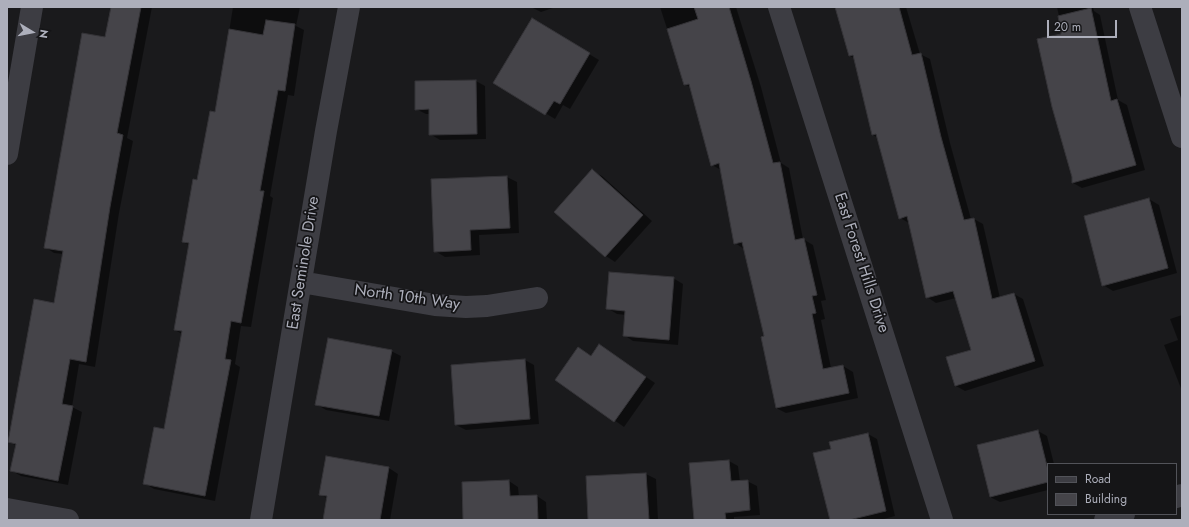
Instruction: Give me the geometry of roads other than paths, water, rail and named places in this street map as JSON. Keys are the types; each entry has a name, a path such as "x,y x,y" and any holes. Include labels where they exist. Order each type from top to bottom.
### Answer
{"street":[{"path":"7,154 32,7"},
{"name":"East Seminole Drive","path":"261,520 326,131 349,7"},
{"name":"East Forest Hills Drive","path":"779,7 942,520"},
{"path":"1140,7 1182,137"},
{"name":"North 10th Way","path":"301,282 435,305 466,307 487,306 537,298"},
{"path":"7,509 68,520"},
{"path":"1105,520 1121,515"}]}
